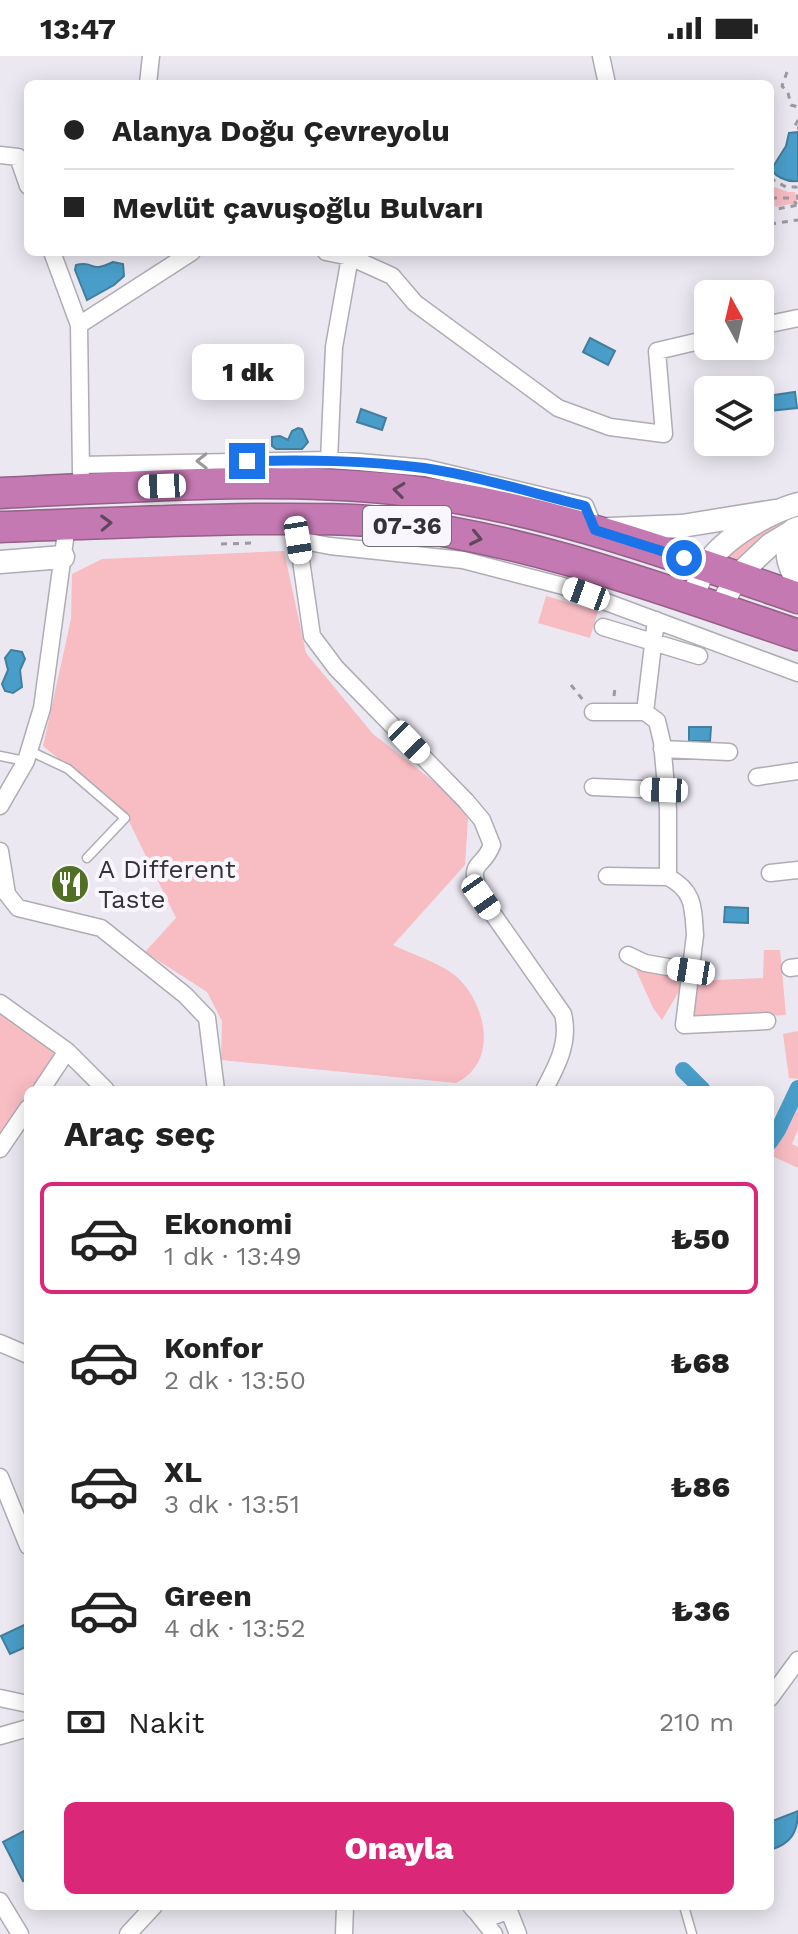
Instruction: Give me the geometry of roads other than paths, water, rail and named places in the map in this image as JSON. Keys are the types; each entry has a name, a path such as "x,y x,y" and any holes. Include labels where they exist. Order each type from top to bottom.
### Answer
{"highway":[{"name":"07-36","path":"0,493 82,477 397,489 595,530 798,598"},
{"name":"07-36","path":"0,527 191,520 296,530 386,523 481,539 578,562 798,635"}],"street":[{"path":"148,80 151,56"},
{"path":"601,56 606,80"},
{"path":"0,155 23,156"},
{"path":"53,256 79,325 82,477 329,460 426,468 585,506 595,530 682,526 775,511 798,504"},
{"path":"79,325 186,256"},
{"path":"345,256 392,276 415,303 558,408 610,427 664,434 657,351 694,342"},
{"path":"329,460 334,347 350,257"},
{"path":"774,323 798,318"},
{"path":"706,605 706,565 720,548 775,511"},
{"path":"0,806 27,756 42,708 67,525"},
{"path":"706,605 770,545 796,529"},
{"path":"796,529 786,548 798,583"},
{"path":"296,530 330,546 463,560 563,586 798,673"},
{"path":"296,530 312,636 336,668 482,820 492,845 486,856 477,863 475,881 481,897 563,1014 566,1025 557,1067 546,1086"},
{"path":"0,562 63,557"},
{"path":"645,712 656,620"},
{"path":"603,627 699,656"},
{"path":"593,712 645,712 657,721 668,809 668,877"},
{"path":"662,749 729,752"},
{"path":"757,777 798,771"},
{"path":"593,787 664,790"},
{"path":"0,851 7,894 18,908 101,928 185,995 207,1018 216,1086"},
{"path":"770,873 798,870"},
{"path":"607,876 668,877 684,886 689,897 695,935 684,1025 767,1021"},
{"path":"628,955 645,963 691,971"},
{"path":"0,1003 67,1051 102,1086"},
{"path":"44,1086 67,1051"},
{"path":"0,1149 24,1114"},
{"path":"0,1343 24,1353"},
{"path":"0,1478 24,1536"},
{"path":"774,1693 798,1660"},
{"path":"0,1698 24,1703"},
{"path":"0,1736 24,1729"},
{"path":"0,1901 20,1934"},
{"path":"128,1934 150,1910"},
{"path":"344,1934 345,1910"},
{"path":"474,1910 490,1917 504,1910"},
{"path":"474,1910 494,1934"},
{"path":"509,1910 518,1934"}],"lane":[{"path":"0,756 54,760 125,818 87,858"},
{"path":"685,1910 692,1934"}],"water":[{"path":"798,132 798,181 790,181 774,172 774,165 786,146 789,133"},
{"path":"113,262 123,264 124,276 87,300 75,270 76,265 99,267"},
{"path":"590,338 615,351 608,365 583,352"},
{"path":"795,392 797,408 774,410 774,395"},
{"path":"361,409 386,418 382,430 357,422"},
{"path":"302,429 308,442 302,449 276,449 272,446 272,437 280,436 288,440 292,431"},
{"path":"11,650 22,652 25,659 20,670 22,687 13,693 5,691 2,684 8,670 5,658"},
{"path":"689,727 711,727 710,741 689,741"},
{"path":"725,907 748,908 748,923 724,922"},
{"path":"24,1625 24,1648 10,1654 1,1636"},
{"path":"798,1811 792,1836 774,1848 774,1820"},
{"path":"24,1831 23,1881 3,1842"}],"waterway":[{"path":"683,1070 699,1086"},
{"path":"774,1136 798,1088"}],"place":[{"name":"A Different Taste","path":"70,884"}]}
